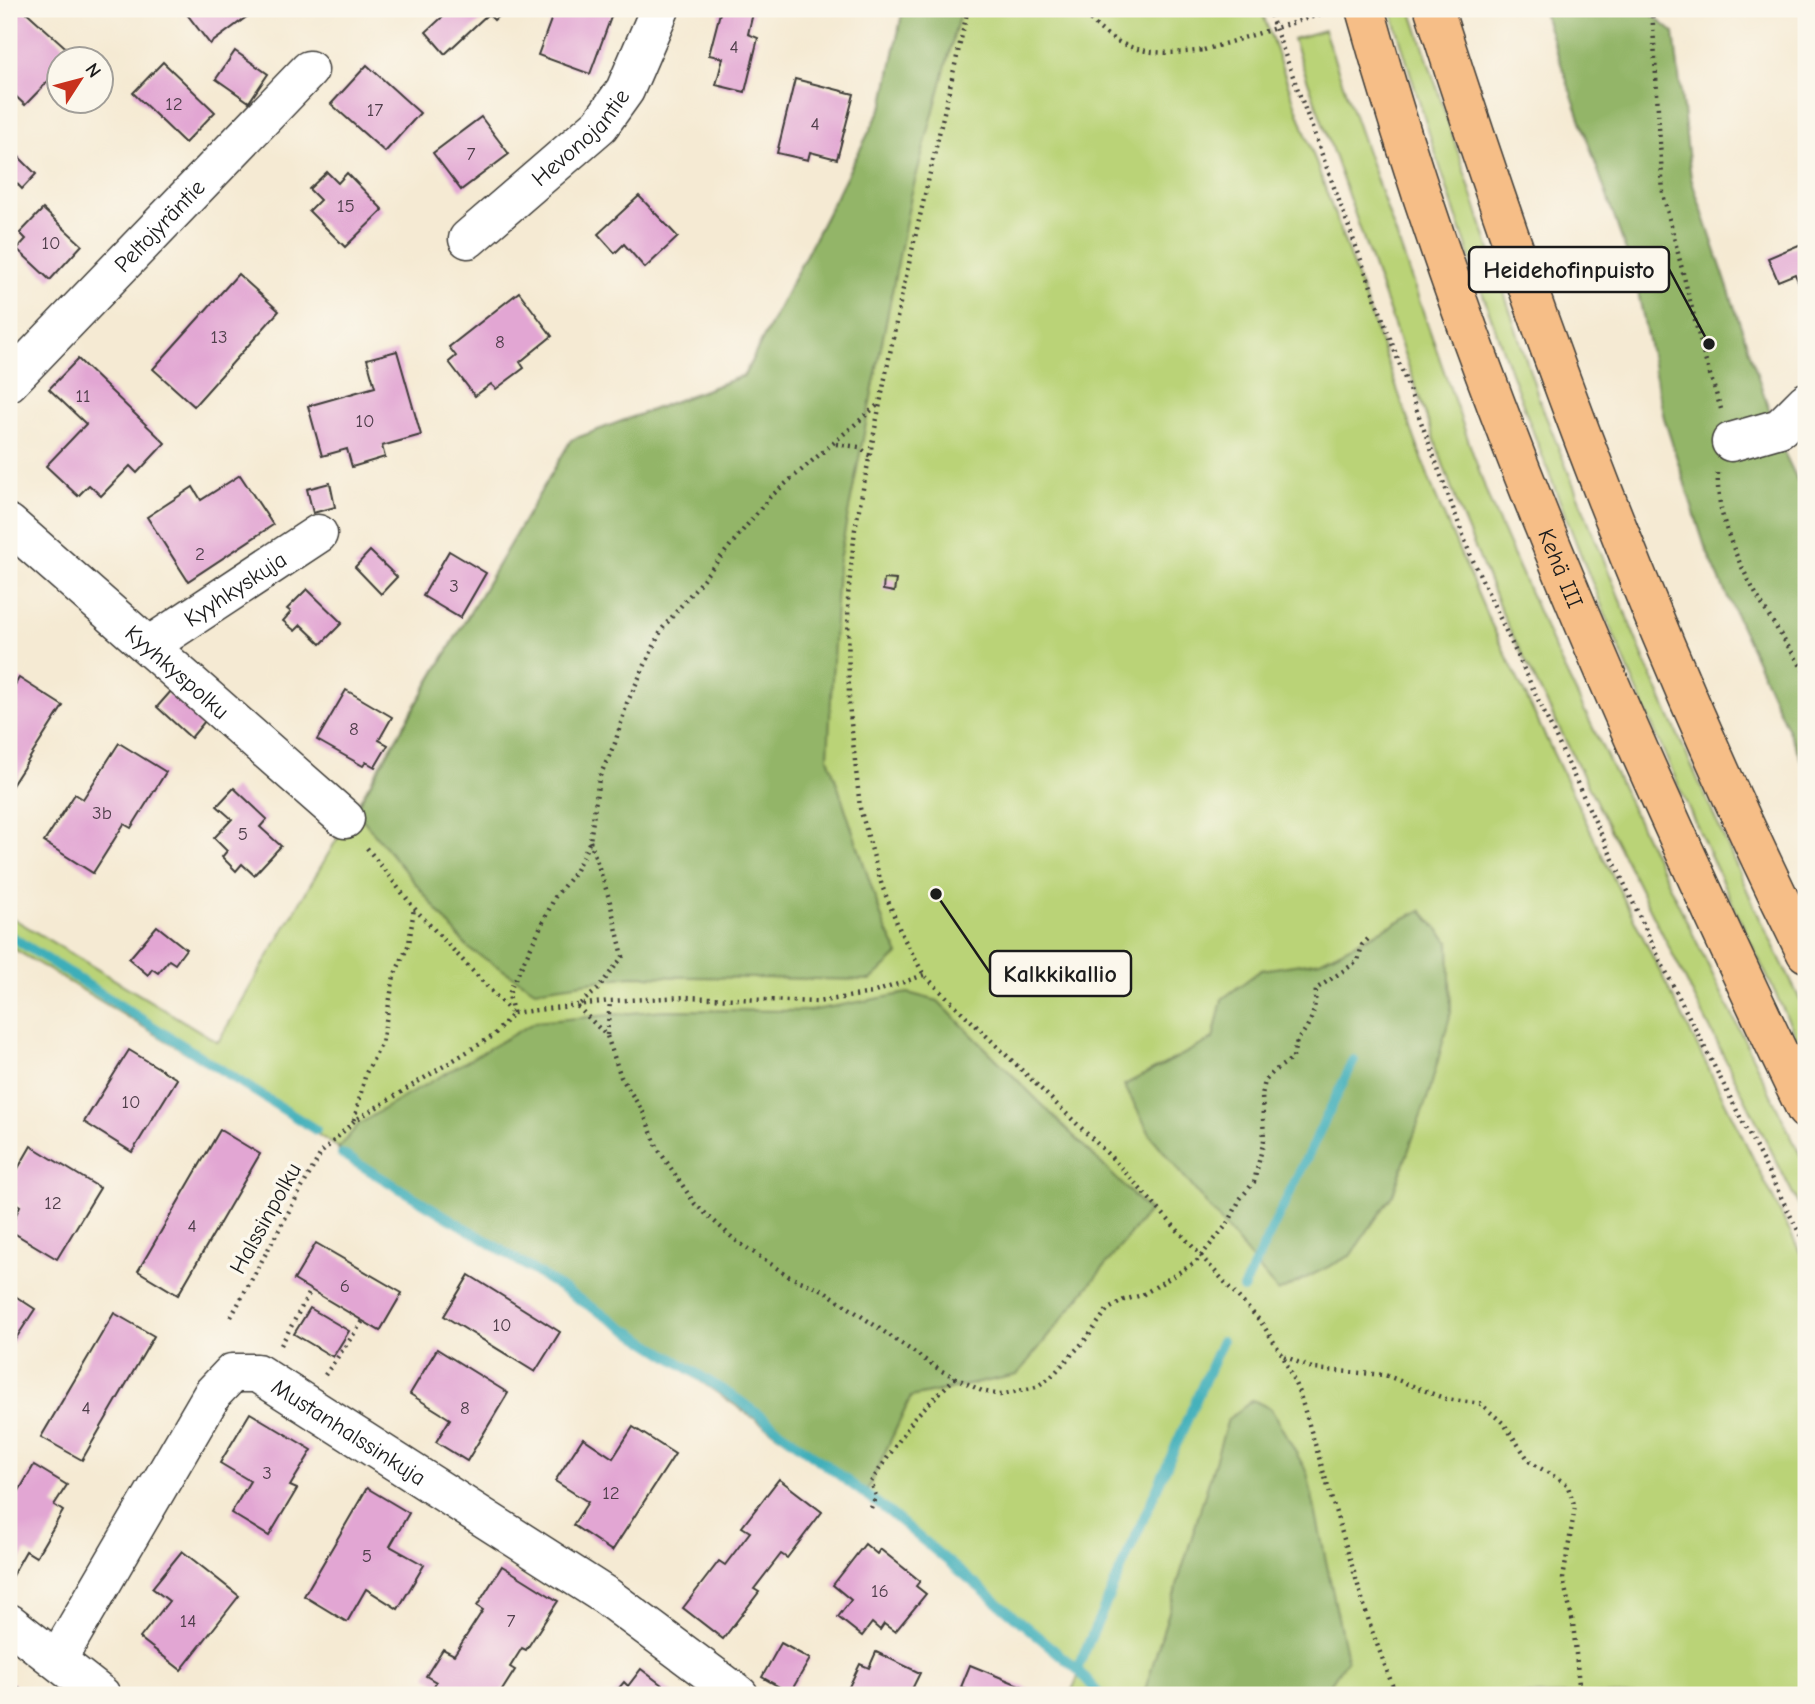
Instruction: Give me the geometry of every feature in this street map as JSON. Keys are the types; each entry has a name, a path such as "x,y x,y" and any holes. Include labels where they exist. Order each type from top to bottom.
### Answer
{"highway":[{"path":"1347,9 1380,63"},
{"name":"Kehä III","path":"1365,9 1447,268 1603,673 1708,905 1806,1110"},
{"path":"1434,9 1485,167 1573,416 1665,645 1764,869 1806,953"}],"street":[{"name":"Hevonojantie","path":"468,239 600,125 625,90 660,9"},
{"name":"Peltojyräntie","path":"9,382 309,69"},
{"path":"1731,442 1780,429 1806,402"},
{"name":"Kyyhkyspolku","path":"9,524 150,645 345,819"},
{"name":"Kyyhkyskuja","path":"150,645 318,534"},
{"name":"Mustanhalssinkuja","path":"57,1660 213,1393 232,1373 261,1376 307,1404 606,1596 739,1695"},
{"path":"9,1623 101,1695"}],"path":[{"path":"968,9 901,298 855,529 848,596 850,717 860,808 882,886 902,935 924,975 1114,1160 1261,1322 1283,1356 1300,1395 1371,1629 1396,1695"},
{"path":"1081,9 1112,40 1142,52 1168,55 1204,50 1338,9"},
{"path":"1268,9 1470,554 1660,960 1806,1246"},
{"path":"1652,9 1663,194 1704,356 1731,442 1718,474 1718,498 1739,559 1806,674"},
{"path":"513,1013 509,995 512,986 555,897 575,872 590,841 599,778 615,743 627,703 662,629 770,497 881,402"},
{"path":"835,444 859,447 870,456"},
{"path":"345,819 414,908 513,1013"},
{"path":"577,1006 597,990 623,956 610,898 590,841"},
{"path":"354,1121 366,1073 382,1043 394,976 409,944 414,908"},
{"path":"610,1001 607,1035 621,1077 643,1112 659,1149 695,1204 735,1240 790,1277 823,1290 865,1321 956,1377 982,1391 1000,1395 1036,1387 1051,1377 1078,1348 1107,1310 1196,1262 1200,1253 1228,1222 1240,1199 1254,1182 1264,1140 1262,1094 1265,1081 1293,1058 1296,1038 1308,1026 1315,1008 1316,989 1358,961 1362,945 1369,938"},
{"path":"513,1013 610,1001 685,997 817,1002 872,993 924,975"},
{"path":"577,1006 607,1035"},
{"name":"Halssinpolku","path":"231,1317 321,1153 354,1121 493,1036 513,1013"},
{"path":"261,1376 311,1290"},
{"path":"307,1404 363,1321"},
{"path":"1283,1356 1314,1369 1385,1376 1446,1399 1482,1404 1504,1424 1530,1462 1567,1484 1574,1507 1563,1579 1573,1623 1580,1695"},
{"path":"871,1508 876,1496 871,1482 915,1417 956,1377"}],"green space":[{"path":"903,9 1261,9 1435,495 1486,613 1604,859 1806,1264 1806,1695 1070,1695 1080,1672 865,1495 605,1315 207,1065 9,946 9,916 218,1042 571,440 744,375 884,103"},
{"path":"903,9 961,9 911,196 838,565 828,757 885,927 899,954 871,980 631,976 535,990 468,948 355,810 571,440 744,376 884,103"},
{"path":"1391,9 1411,9 1540,402 1644,659 1756,910 1806,1012 1806,1056 1686,801 1576,542 1477,277 1432,144"},
{"path":"1542,9 1645,9 1674,33 1691,178 1782,448 1806,498 1806,770 1705,547 1664,418 1635,277"},
{"path":"1324,30 1490,502 1556,652 1806,1167 1806,1220 1506,622 1460,512 1293,39"},
{"path":"1421,910 1449,942 1451,1012 1430,1090 1393,1194 1350,1256 1278,1292 1151,1136 1124,1085 1213,1039 1222,999 1261,970 1320,961"},
{"path":"908,993 938,1001 1149,1211 1017,1375 911,1397 865,1495 605,1315 338,1149 358,1125 535,1022 663,1010 809,1011"},
{"path":"1253,1400 1271,1409 1307,1472 1347,1659 1327,1689 1298,1690 1297,1695 1146,1695 1144,1693 1228,1419"}],"building":[{"path":"9,9 23,9 64,46 46,46 46,83 25,105 9,90"},
{"path":"183,9 244,9 249,15 210,44"},
{"path":"451,9 506,9 494,20 488,14 445,54 426,32"},
{"path":"555,9 614,9 590,74 538,55"},
{"path":"721,9 754,9 748,34 758,38 745,92 716,85 723,58 709,55"},
{"path":"235,51 268,74 249,102 216,79"},
{"path":"163,62 215,112 185,143 133,93"},
{"path":"367,65 420,113 385,152 331,104"},
{"path":"795,79 854,94 837,159 810,152 808,160 777,153"},
{"path":"481,117 509,154 461,190 433,153"},
{"path":"19,157 36,174 22,189 9,175 9,167"},
{"path":"327,172 338,183 347,173 383,210 345,247 309,211 320,200 309,189"},
{"path":"639,196 678,237 645,268 624,244 615,253 598,234"},
{"path":"43,209 82,245 50,280 17,249 26,239 20,233"},
{"path":"1806,242 1806,299 1795,274 1778,281 1768,258"},
{"path":"238,274 279,311 194,406 153,369"},
{"path":"519,292 552,336 520,362 524,368 496,389 491,384 475,396 449,362 456,356 449,347"},
{"path":"397,351 421,435 382,446 385,457 352,467 347,449 322,456 308,406 375,387 367,359"},
{"path":"78,359 165,443 137,473 130,466 101,496 89,485 78,496 46,466 86,424 49,389"},
{"path":"240,475 273,525 188,581 147,517 193,487 201,500"},
{"path":"330,483 335,507 313,513 307,489"},
{"path":"370,551 397,577 381,594 355,567"},
{"path":"449,551 486,573 460,618 423,596"},
{"path":"884,579 896,580 894,592 883,590"},
{"path":"307,589 342,623 321,644 301,625 295,631 283,621 291,612 287,609"},
{"path":"19,678 63,706 9,790 9,695"},
{"path":"172,690 205,721 191,738 157,707"},
{"path":"346,690 392,717 379,740 388,745 375,767 366,762 363,766 317,740"},
{"path":"119,743 166,772 131,828 124,824 93,873 44,842 75,794 83,799"},
{"path":"234,788 267,819 260,827 281,846 254,875 242,864 236,871 222,857 227,851 214,838 232,819 217,806"},
{"path":"157,926 186,949 175,964 169,960 158,973 152,969 148,975 129,959"},
{"path":"129,1050 177,1079 132,1152 84,1122"},
{"path":"220,1130 260,1154 178,1295 138,1271"},
{"path":"31,1146 100,1188 57,1259 9,1230 20,1206 9,1199 9,1184"},
{"path":"316,1243 402,1293 380,1331 294,1280"},
{"path":"469,1275 560,1332 535,1372 444,1316"},
{"path":"9,1292 35,1309 9,1349"},
{"path":"310,1308 349,1331 333,1357 294,1334"},
{"path":"114,1313 154,1336 82,1460 41,1437"},
{"path":"437,1349 508,1393 467,1461 436,1442 450,1419 410,1394"},
{"path":"250,1413 312,1450 290,1486 297,1489 269,1536 231,1513 250,1481 220,1463"},
{"path":"633,1427 675,1454 612,1551 573,1525 588,1502 555,1481 583,1438 613,1458"},
{"path":"34,1465 67,1485 54,1505 63,1511 36,1557 26,1551 9,1581 9,1508"},
{"path":"779,1479 822,1512 787,1558 781,1554 754,1589 759,1592 723,1639 683,1608 719,1561 725,1565 750,1532 742,1527"},
{"path":"367,1488 409,1513 390,1546 424,1565 398,1609 366,1589 347,1622 304,1596"},
{"path":"865,1544 877,1554 880,1549 920,1581 916,1586 926,1594 895,1632 884,1624 880,1630 872,1623 862,1636 838,1617 851,1600 833,1585"},
{"path":"182,1551 239,1596 181,1670 140,1638 169,1601 152,1588"},
{"path":"502,1566 558,1601 526,1650 522,1648 510,1667 515,1670 499,1695 445,1695 433,1688 436,1682 426,1676 443,1649 454,1655 483,1610 477,1606"},
{"path":"781,1643 810,1659 790,1693 762,1677"},
{"path":"876,1652 920,1673 912,1689 924,1695 845,1695 860,1664 869,1668"},
{"path":"970,1665 1036,1692 1035,1695 972,1695 973,1693 961,1687"},
{"path":"641,1669 675,1695 613,1695 624,1682 628,1686"},
{"path":"9,1680 22,1691 19,1695 9,1695"}],"waterway":[{"path":"9,935 316,1130"},
{"path":"1243,1289 1354,1060"},
{"path":"342,1154 487,1241 740,1401 889,1512 1077,1669 1100,1695"},
{"path":"1077,1669 1222,1341"}],"place":[{"name":"Heidehofinpuisto","path":"1709,344"},
{"name":"Kalkkikallio","path":"936,894"}]}
